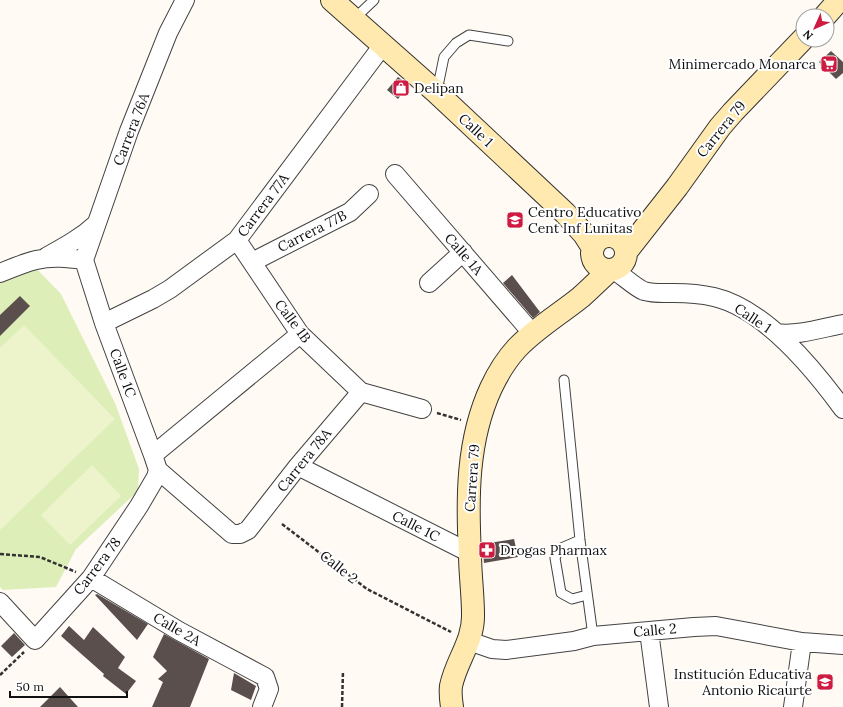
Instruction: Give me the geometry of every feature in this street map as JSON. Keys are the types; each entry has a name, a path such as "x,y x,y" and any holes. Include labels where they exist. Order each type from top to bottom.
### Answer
{"main road":[{"name":"Calle 1","path":"332,0 436,92 566,213 584,234 611,255"},
{"path":"832,8 839,0"},
{"name":"Carrera 79","path":"452,707 450,694 452,681 462,638 473,616 470,553 470,470 472,451 486,400 504,364 517,348 533,334 589,290 611,255 647,226 724,122 795,48"}],"street":[{"name":"Carrera 76A","path":"84,260 140,103 168,33 184,0"},
{"name":"Carrera 77A","path":"104,323 170,289 237,240 384,46"},
{"name":"Calle 1A","path":"395,174 533,334"},
{"name":"Carrera 77B","path":"252,262 350,212 368,194"},
{"path":"44,258 69,245 97,223"},
{"name":"Calle 1B","path":"237,240 300,334 361,392"},
{"path":"429,283 463,252"},
{"name":"Calle 1","path":"611,255 634,284 643,291 655,294 674,293 703,295 724,300 754,316 776,333 801,357 818,376 843,409"},
{"path":"0,273 34,260 44,258 84,260"},
{"name":"Calle 1C","path":"84,260 154,470"},
{"path":"776,333 795,333 843,324"},
{"name":"Carrera 78","path":"35,640 91,578 154,470 300,334"},
{"path":"361,392 422,409"},
{"name":"Carrera 78A","path":"154,470 232,534 240,534 248,530 298,466 361,392"},
{"name":"Calle 1C","path":"298,466 470,553"},
{"name":"Calle 2A","path":"91,578 180,631 265,677 269,689 262,707"},
{"path":"0,602 35,640"},
{"name":"Calle 2","path":"462,638 492,649 506,650 574,641 593,636 716,626 802,642 843,645"},
{"path":"649,631 659,707"},
{"path":"793,707 802,642"}],"lane":[{"path":"354,20 374,0"},
{"path":"436,92 444,57 456,43 470,34 508,41"},
{"path":"564,380 580,540 593,636"},
{"path":"580,540 559,549 555,558 561,593 572,599 587,595"}],"path":[{"path":"422,409 478,425"},
{"name":"Calle 2","path":"282,524 367,589 462,638"},
{"path":"0,554 40,557 91,578"},
{"path":"0,675 35,640"},
{"path":"342,672 342,707"}],"green space":[{"path":"33,265 61,294 115,403 139,469 138,491 76,549 56,587 3,590 0,587 0,279"},
{"path":"24,325 115,419 0,530 0,348"},
{"path":"92,465 121,496 70,545 41,515"}],"building":[{"path":"831,51 843,62 843,73 836,79 819,62"},
{"path":"398,77 409,85 398,99 387,90"},
{"path":"512,275 540,312 533,318 503,283"},
{"path":"20,296 30,306 0,336 0,315"},
{"path":"514,539 518,557 484,563 482,544"},
{"path":"97,594 148,624 137,640 95,595"},
{"path":"69,626 84,640 93,627 125,657 118,668 136,681 126,694 103,676 104,674 61,636"},
{"path":"14,633 25,645 12,657 1,646"},
{"path":"164,634 209,659 190,707 152,707 163,682 158,679 167,671 153,657"},
{"path":"234,673 256,686 251,700 231,690"},
{"path":"60,687 78,707 40,707"}],"place":[{"name":"Minimercado Monarca","path":"829,64"},
{"name":"Delipan","path":"401,88"},
{"name":"Centro Educativo Cent Inf Lunitas","path":"515,220"},
{"name":"Drogas Pharmax","path":"487,550"},
{"name":"Institución Educativa Antonio Ricaurte","path":"825,682"}]}
